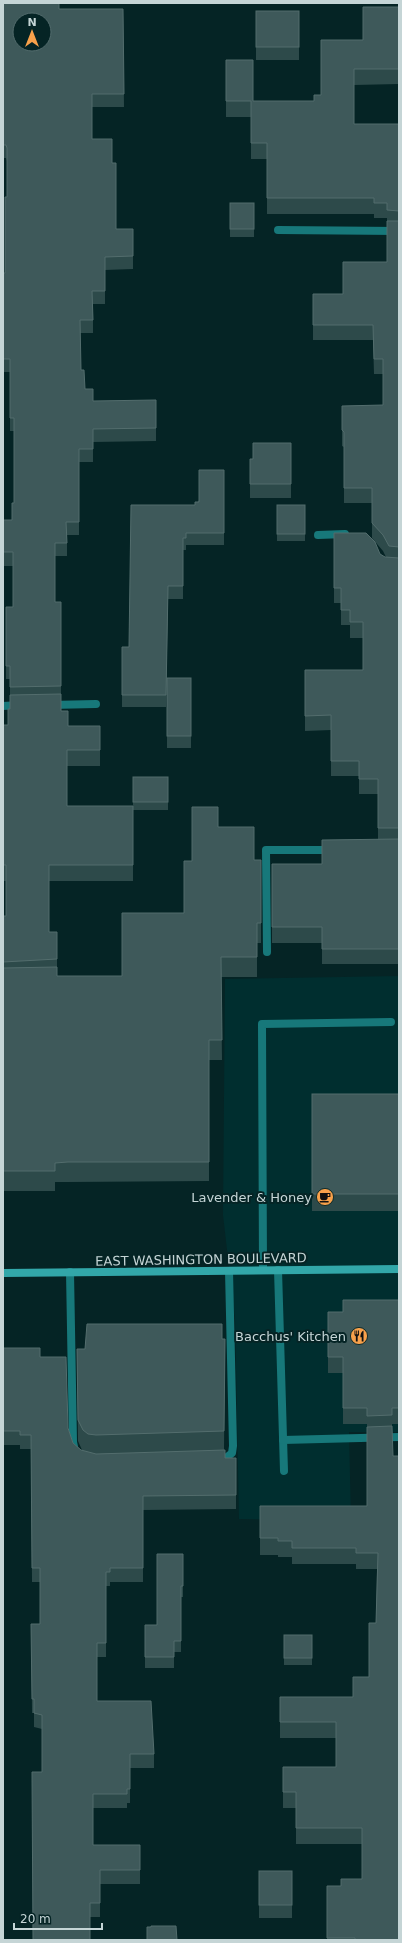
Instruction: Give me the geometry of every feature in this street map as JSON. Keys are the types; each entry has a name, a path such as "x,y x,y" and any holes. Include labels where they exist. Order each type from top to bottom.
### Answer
{"main road":[{"name":"EAST WASHINGTON BOULEVARD","path":"3,1273 399,1269"}],"lane":[{"path":"278,230 399,231"},
{"path":"318,535 355,535"},
{"path":"42,705 96,704"},
{"path":"3,706 26,705"},
{"path":"267,952 266,850 344,850"},
{"path":"263,1270 262,1024 391,1022"},
{"path":"278,1270 284,1471"},
{"path":"207,1459 226,1458 232,1453 229,1271"},
{"path":"70,1272 73,1442 76,1454 80,1457"},
{"path":"283,1440 399,1437"}],"shaded area":[{"path":"399,976 399,1432 349,1432 351,1520 239,1519 235,1319 223,1215 225,979"}],"building":[{"path":"3,3 59,3 59,9 123,9 124,94 92,94 92,139 112,139 112,163 116,163 116,229 133,229 133,256 105,257 105,291 92,291 93,320 80,320 81,370 84,370 85,389 93,389 93,401 156,400 156,428 93,429 93,449 79,449 79,522 66,522 67,543 55,543 55,602 61,602 61,686 10,687 10,666 6,666 6,607 13,607 13,552 3,552 3,520 12,520 12,503 14,503 14,418 10,418 10,359 3,359 3,273 5,273 5,197 7,197 6,145 3,145"},
{"path":"363,7 399,7 399,69 354,69 354,124 399,124 399,211 387,210 387,203 374,203 374,198 267,198 267,143 251,143 251,101 226,101 226,60 253,60 253,101 314,101 314,95 321,95 321,40 363,40"},
{"path":"256,11 299,11 299,47 256,47"},
{"path":"230,203 254,203 254,229 230,229"},
{"path":"387,221 399,221 399,547 389,546 383,535 372,523 372,488 344,488 344,432 342,430 342,406 383,405 383,359 374,359 373,325 313,325 313,294 343,294 343,262 387,262"},
{"path":"253,443 291,443 291,484 250,484 250,459 253,459"},
{"path":"199,470 224,470 224,533 186,533 186,538 183,538 183,586 168,586 166,695 122,695 122,647 129,647 131,505 195,505 195,502 199,502"},
{"path":"277,505 305,505 305,534 277,534"},
{"path":"334,533 366,533 375,542 380,554 385,557 399,558 399,828 378,828 378,779 359,779 359,761 331,761 331,715 305,716 305,670 363,670 363,622 350,622 350,610 341,610 341,588 334,588"},
{"path":"167,678 191,678 191,736 167,736"},
{"path":"61,694 61,711 68,711 68,726 100,726 100,750 67,750 67,806 133,806 133,865 49,865 49,932 57,932 57,959 3,962 3,916 6,916 6,865 3,865 3,725 8,725 10,695"},
{"path":"133,777 168,777 168,802 133,802"},
{"path":"192,807 218,807 218,827 254,827 254,860 261,860 261,923 257,923 257,957 221,957 222,1040 209,1040 209,1162 68,1162 55,1163 55,1171 3,1171 3,968 57,967 57,976 122,976 122,913 184,913 184,861 192,861"},
{"path":"399,839 399,949 322,949 322,927 272,927 272,864 322,864 322,840"},
{"path":"312,1094 399,1094 399,1194 312,1194"},
{"path":"343,1300 399,1300 399,1408 392,1408 392,1415 367,1416 367,1408 343,1408 343,1357 328,1357 328,1312 343,1312"},
{"path":"87,1324 222,1324 222,1339 225,1339 224,1431 88,1434 83,1430 78,1420 77,1349 85,1349"},
{"path":"3,1348 40,1348 40,1357 66,1357 68,1428 73,1443 81,1450 96,1454 225,1450 225,1458 236,1458 236,1495 143,1496 143,1568 110,1568 110,1572 106,1572 106,1643 97,1643 97,1701 151,1701 154,1754 130,1754 130,1789 127,1789 127,1794 93,1794 93,1845 140,1845 140,1870 100,1870 100,1903 90,1903 90,1940 33,1940 32,1772 42,1772 42,1715 34,1713 34,1699 32,1699 31,1624 40,1624 40,1568 32,1568 31,1435 20,1435 20,1431 3,1431"},
{"path":"392,1426 393,1456 399,1456 399,1940 355,1940 355,1938 327,1938 327,1886 341,1886 341,1879 362,1879 362,1828 296,1828 296,1792 283,1792 283,1767 336,1767 336,1722 280,1722 280,1697 353,1697 353,1677 369,1677 369,1623 376,1623 378,1553 356,1553 356,1548 292,1548 292,1541 278,1541 278,1538 260,1538 260,1506 367,1506 367,1427"},
{"path":"157,1554 183,1554 183,1586 181,1586 181,1641 174,1641 174,1657 145,1657 145,1625 157,1625"},
{"path":"284,1635 312,1635 312,1658 284,1658"},
{"path":"259,1871 292,1871 292,1905 259,1905"},
{"path":"176,1926 177,1940 147,1940 147,1927"}],"place":[{"name":"Lavender & Honey","path":"325,1197"},
{"name":"Bacchus' Kitchen","path":"359,1336"}]}
